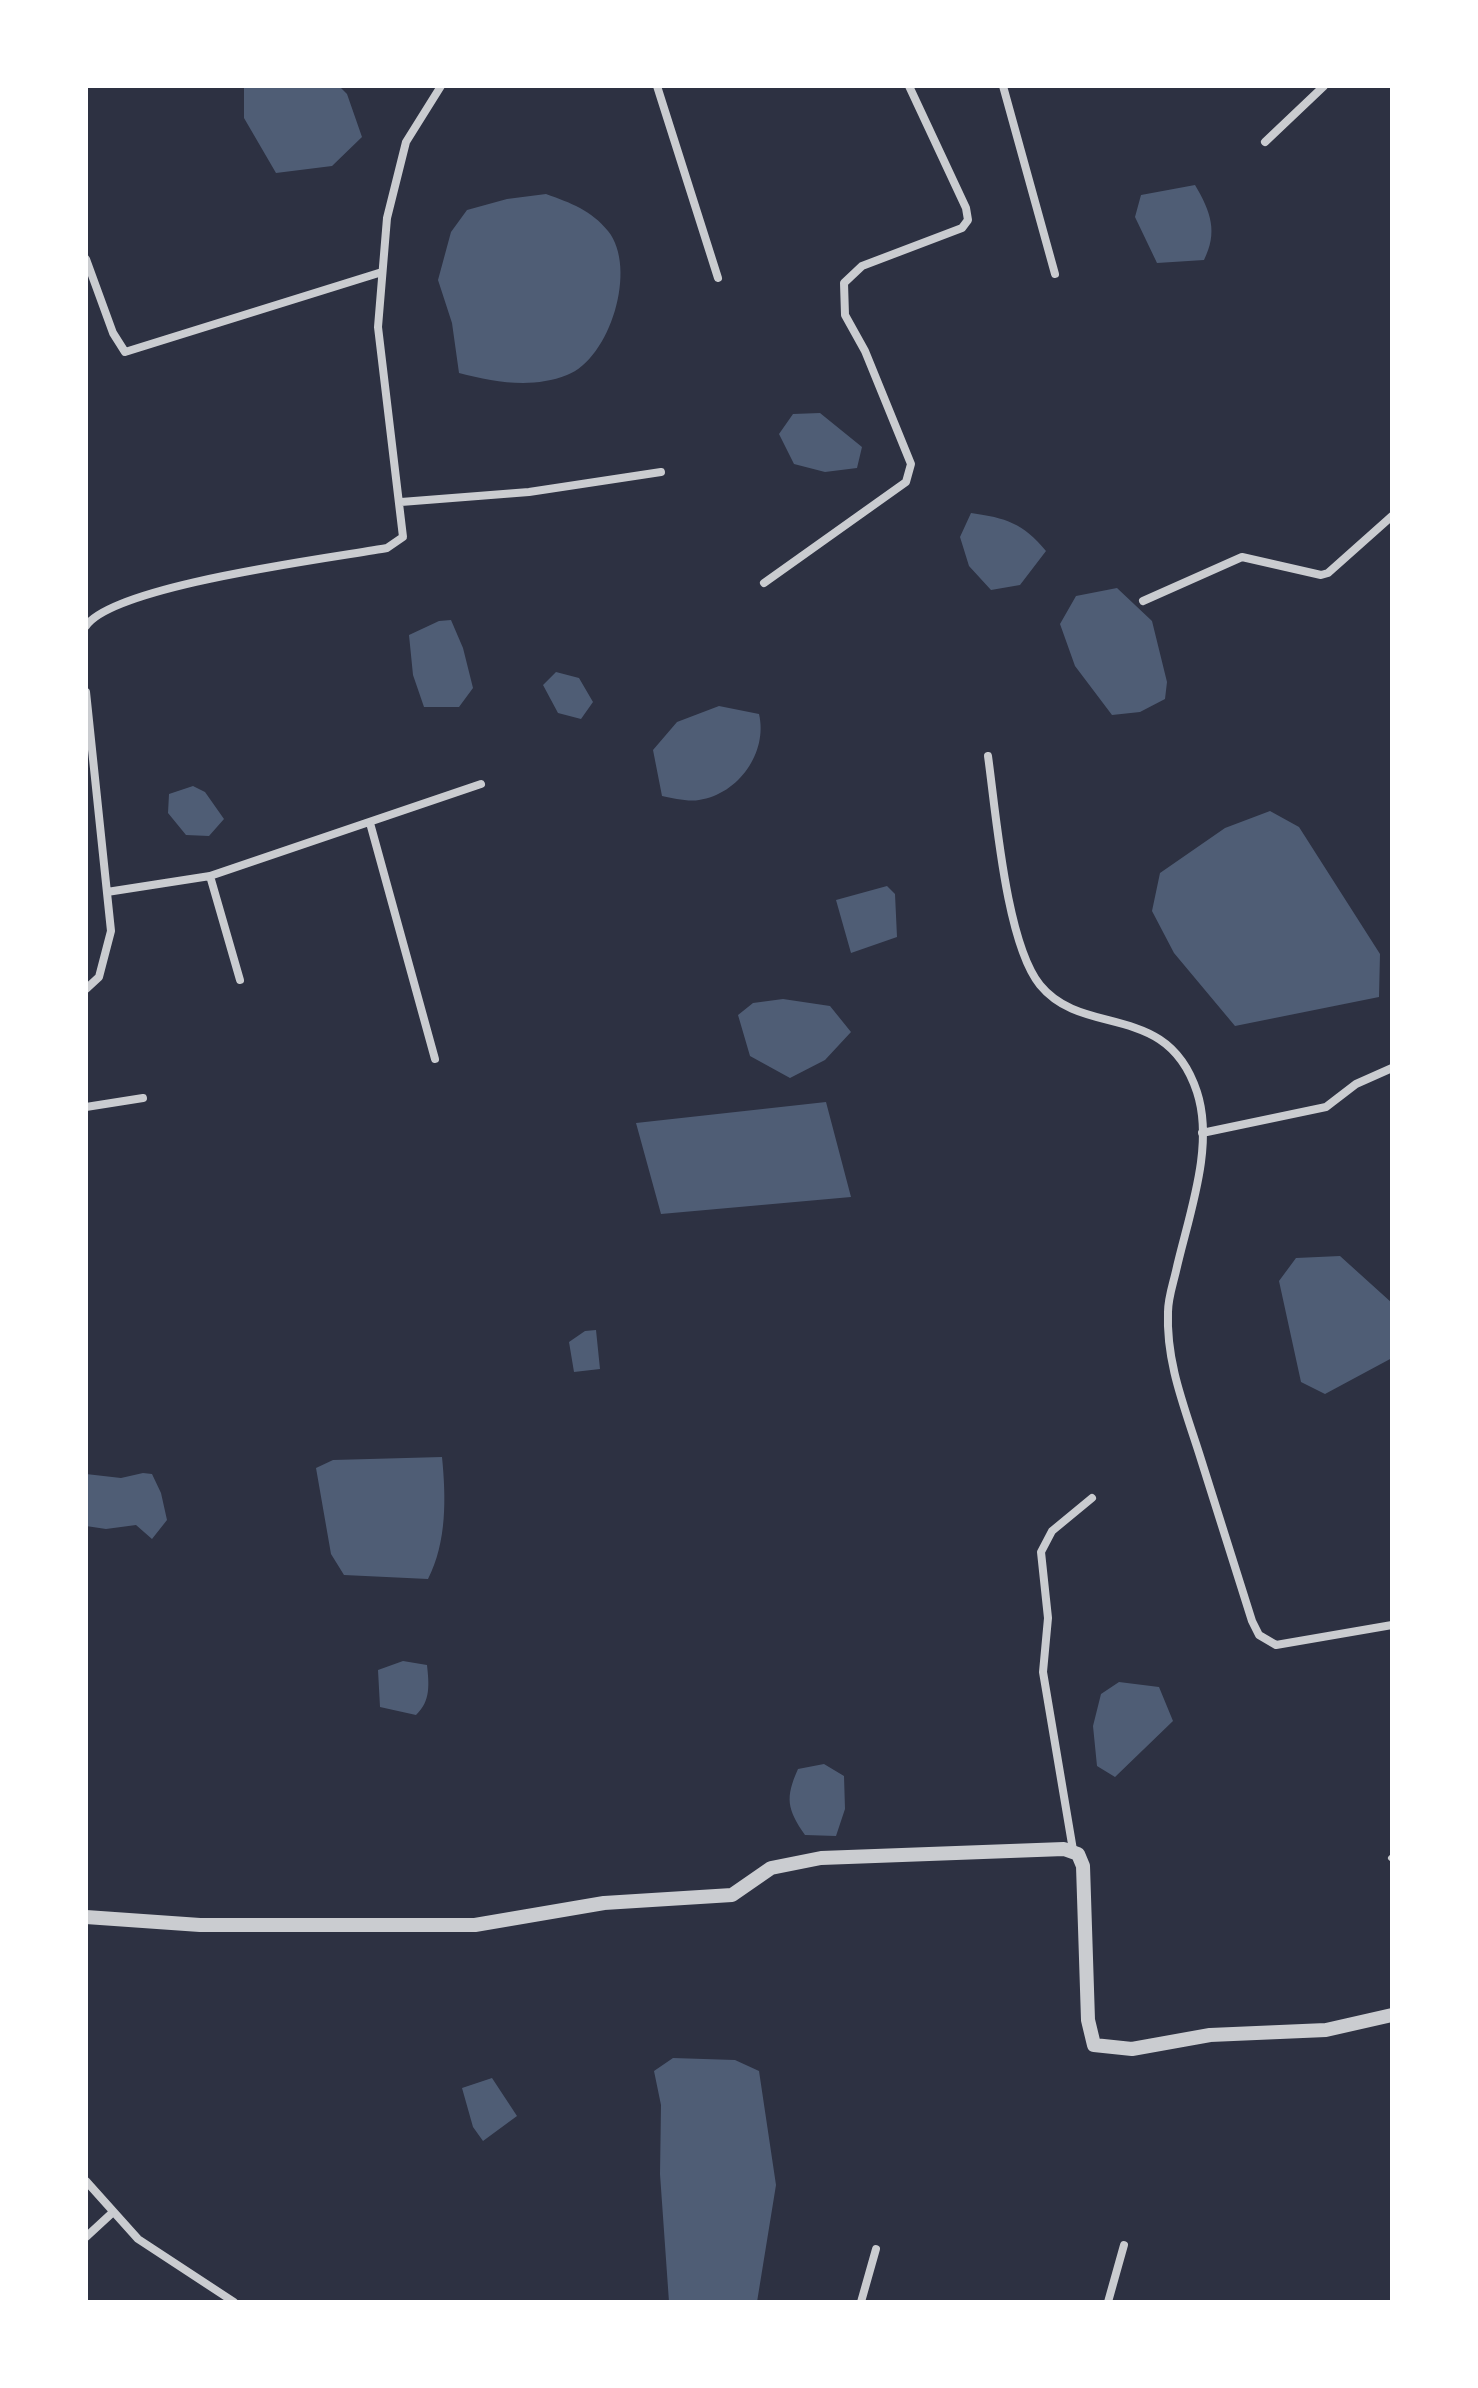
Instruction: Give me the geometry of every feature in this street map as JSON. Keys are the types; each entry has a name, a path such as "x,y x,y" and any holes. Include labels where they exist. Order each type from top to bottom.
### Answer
{"street":[{"path":"86,626 93,616 103,610 196,582 387,548 403,537 378,327 382,272 387,218 406,142 441,86"},
{"path":"657,86 718,278"},
{"path":"764,583 906,482 910,474 911,464 865,351 845,315 842,298 844,283 862,266 962,228 968,220 966,208 909,86"},
{"path":"1003,86 1055,274"},
{"path":"1265,142 1324,86"},
{"path":"86,259 113,333 125,352 382,272"},
{"path":"401,502 497,495 661,472"},
{"path":"1143,601 1242,557 1321,575 1328,573 1392,516"},
{"path":"86,692 111,931 99,977 86,989"},
{"path":"988,756 1003,869 1025,960 1040,985 1056,1001 1135,1028 1172,1046 1186,1061 1198,1096 1202,1133 1197,1174 1167,1308 1169,1357 1252,1621 1259,1635 1276,1645 1392,1625"},
{"path":"107,892 210,876 481,784"},
{"path":"370,823 435,1059"},
{"path":"210,876 240,980"},
{"path":"1202,1133 1326,1107 1356,1084 1392,1068"},
{"path":"86,1107 143,1098"},
{"path":"1092,1498 1052,1531 1041,1552 1048,1618 1043,1672 1073,1850 1083,1866 1088,2020 1094,2045 1132,2049 1210,2035 1326,2030 1392,2015"},
{"path":"86,1917 200,1925 475,1925 604,1903 732,1895 771,1868 821,1858 1073,1850"},
{"path":"86,2181 138,2239 234,2302"},
{"path":"86,2237 112,2213"},
{"path":"1108,2302 1124,2245"},
{"path":"861,2302 876,2249"}],"water":[{"path":"244,86 339,86 347,94 362,137 332,166 276,173 244,118"},
{"path":"1195,185 1211,222 1211,240 1204,260 1157,263 1135,217 1141,195"},
{"path":"546,194 588,212 608,231 617,247 620,289 607,332 582,366 554,379 513,383 459,373 452,323 438,280 451,232 467,210 507,199"},
{"path":"820,413 862,447 857,468 825,472 794,464 779,434 793,414"},
{"path":"971,513 1013,523 1030,534 1046,551 1020,585 991,590 969,566 960,537"},
{"path":"1117,588 1152,621 1167,682 1165,699 1140,712 1112,715 1075,666 1060,624 1076,596"},
{"path":"451,620 463,648 473,688 459,707 424,707 413,675 409,635 439,621"},
{"path":"556,672 579,678 593,702 581,719 558,713 543,685"},
{"path":"719,706 759,714 759,743 747,769 727,789 713,796 690,800 662,796 653,750 677,722"},
{"path":"193,786 205,792 224,819 209,836 186,835 168,813 169,794"},
{"path":"1270,811 1299,827 1380,954 1379,997 1235,1026 1174,953 1152,911 1160,873 1225,828"},
{"path":"887,886 895,894 897,937 851,953 836,900"},
{"path":"783,999 830,1006 851,1032 825,1060 790,1078 750,1056 738,1015 753,1003"},
{"path":"826,1102 851,1197 661,1214 636,1123"},
{"path":"1340,1256 1392,1303 1392,1358 1325,1394 1301,1382 1279,1281 1296,1258"},
{"path":"596,1330 600,1369 574,1372 569,1342 585,1331"},
{"path":"442,1457 444,1519 439,1550 428,1579 344,1575 331,1554 316,1468 333,1460"},
{"path":"86,1474 121,1478 152,1474 161,1493 167,1520 152,1539 136,1525 106,1529 86,1526"},
{"path":"403,1661 427,1665 427,1698 416,1715 380,1707 378,1670"},
{"path":"1119,1682 1159,1687 1173,1721 1115,1777 1097,1766 1093,1726 1101,1694"},
{"path":"824,1764 844,1776 845,1809 836,1836 805,1835 791,1810 791,1788 798,1769"},
{"path":"673,2058 735,2060 759,2071 776,2185 757,2302 669,2302 660,2174 661,2105 654,2071"},
{"path":"492,2078 517,2116 483,2141 473,2127 462,2088"}]}
